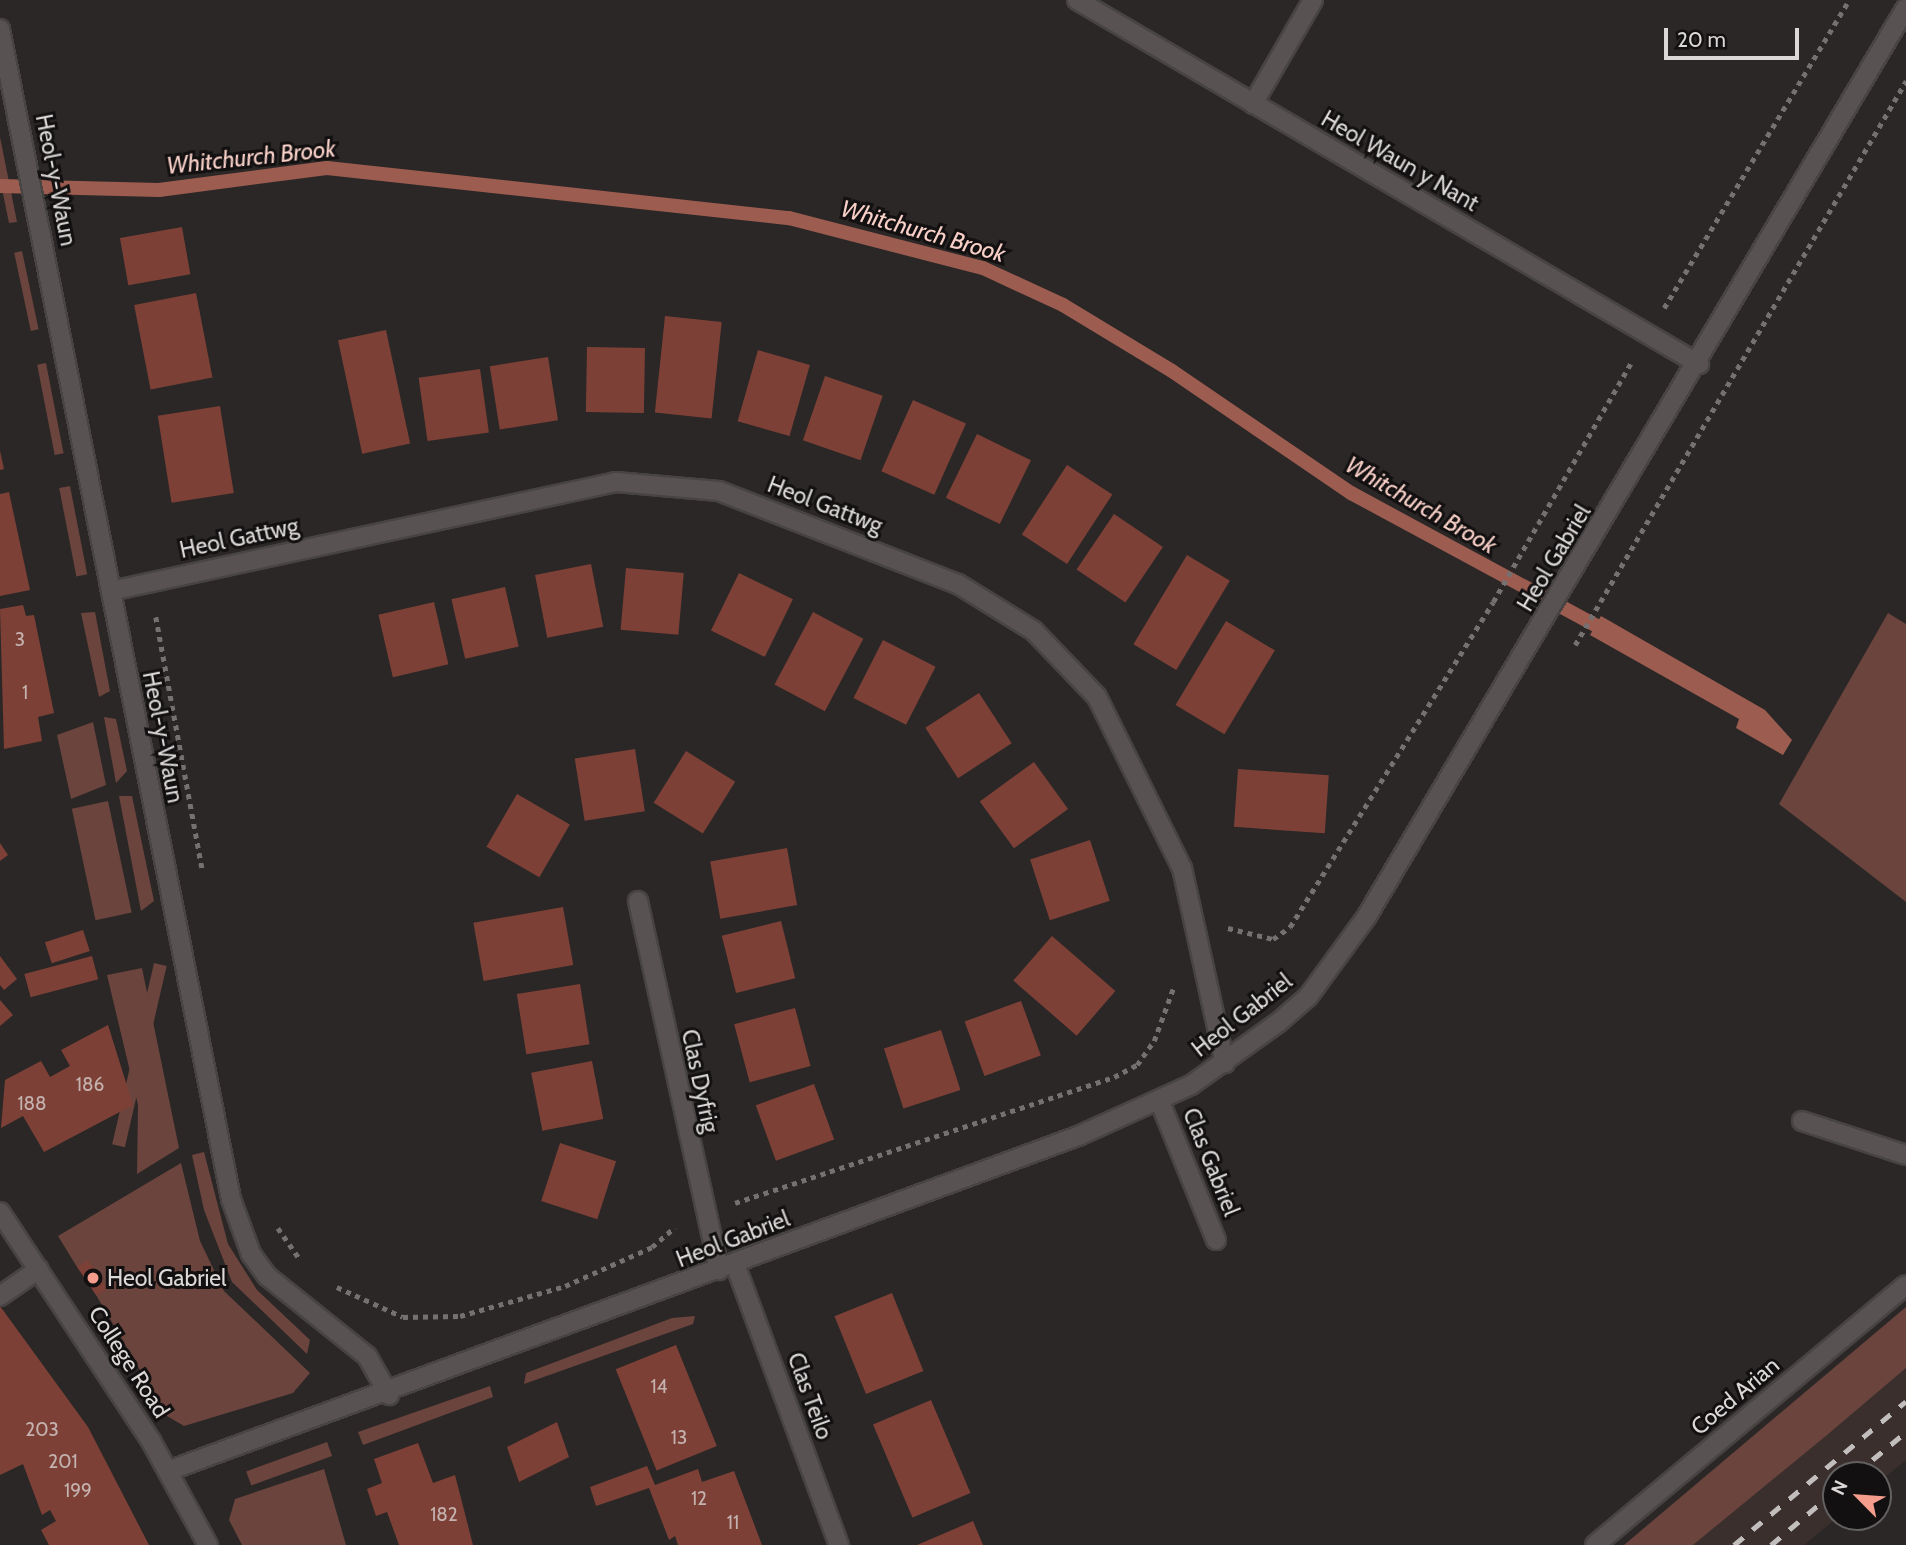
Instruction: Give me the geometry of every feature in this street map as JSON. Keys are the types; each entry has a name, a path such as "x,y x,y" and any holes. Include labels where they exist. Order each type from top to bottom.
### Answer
{"street":[{"name":"Heol Waun y Nant","path":"1077,0 1699,364"},
{"path":"1253,104 1313,0"},
{"name":"Heol Gabriel","path":"168,1471 389,1395 1160,1102 1225,1063 1308,997 1329,970 1539,630 1699,364 1906,8"},
{"name":"Heol-y-Waun","path":"0,29 240,1229 267,1276 367,1356 389,1395"},
{"name":"Heol Gattwg","path":"111,591 615,482 719,491 958,583 1034,631 1097,697 1182,868 1225,1063"},
{"name":"Clas Dyfrig","path":"638,901 704,1213 727,1267"},
{"name":"Clas Gabriel","path":"1160,1102 1216,1240"},
{"path":"1802,1121 1906,1155"},
{"name":"College Road","path":"0,1212 168,1471 208,1545"},
{"name":"Clas Teilo","path":"727,1267 839,1545"},
{"path":"0,1296 38,1269"},
{"name":"Coed Arian","path":"1595,1545 1906,1285"}],"path":[{"path":"1193,918 1273,939 1290,927 1493,602 1648,334 1849,0"},
{"path":"1575,645 1906,80"},
{"path":"156,617 203,874"},
{"path":"332,1284 403,1317 460,1316 565,1286 652,1247 680,1222 1114,1077 1137,1065 1154,1041 1176,979"},
{"path":"272,1215 311,1267"}],"shaded area":[{"path":"0,137 17,222 9,223 0,179"},
{"path":"22,251 39,329 31,331 14,253"},
{"path":"46,363 64,453 55,455 37,365"},
{"path":"70,486 87,574 76,576 59,488"},
{"path":"95,612 110,691 99,697 81,613"},
{"path":"1888,613 1906,624 1906,902 1779,804"},
{"path":"1601,616 1765,710 1792,740 1783,755 1736,728 1739,719 1590,635"},
{"path":"104,717 116,719 127,771 116,783"},
{"path":"93,722 106,785 71,799 57,735"},
{"path":"119,796 132,796 154,901 141,911"},
{"path":"108,801 132,913 96,920 72,809"},
{"path":"154,963 167,966 125,1147 112,1144"},
{"path":"142,968 179,1148 137,1174 138,1105 107,975"},
{"path":"204,1152 228,1244 257,1290 310,1340 307,1354 232,1282 204,1210 192,1155"},
{"path":"181,1163 200,1241 224,1291 310,1373 293,1393 184,1426 167,1416 96,1295 106,1288 77,1267 58,1236"},
{"path":"1906,1307 1906,1368 1827,1435 1693,1545 1624,1545"},
{"path":"695,1316 693,1324 524,1384 526,1373 672,1318"},
{"path":"1906,1368 1906,1460 1892,1472 1892,1461 1822,1461 1822,1530 1804,1545 1693,1545"},
{"path":"490,1386 493,1397 363,1445 358,1432"},
{"path":"327,1442 332,1456 251,1486 246,1471"},
{"path":"324,1469 346,1545 242,1545 229,1520 235,1499"}],"building":[{"path":"182,227 190,274 128,285 120,238"},
{"path":"196,293 212,377 151,389 134,305"},
{"path":"665,316 722,322 712,418 655,412"},
{"path":"386,330 410,443 362,454 338,340"},
{"path":"587,347 645,348 644,413 586,412"},
{"path":"758,350 810,365 790,436 738,421"},
{"path":"548,357 558,420 500,429 490,366"},
{"path":"480,369 489,432 428,441 419,378"},
{"path":"825,376 883,396 861,460 803,440"},
{"path":"913,400 966,424 934,495 881,471"},
{"path":"220,406 234,493 172,503 158,416"},
{"path":"977,434 1031,460 1000,524 946,498"},
{"path":"0,451 4,469 0,470"},
{"path":"1067,465 1112,494 1067,564 1022,535"},
{"path":"9,492 30,590 0,596 0,494"},
{"path":"1114,514 1163,547 1125,603 1077,570"},
{"path":"1187,555 1230,581 1176,670 1133,644"},
{"path":"591,564 603,627 547,638 535,575"},
{"path":"626,568 684,573 678,635 621,630"},
{"path":"739,573 793,599 765,657 711,631"},
{"path":"505,587 519,646 465,659 451,599"},
{"path":"434,602 448,664 393,677 378,615"},
{"path":"23,605 26,616 34,615 54,713 38,717 42,741 4,749 0,609"},
{"path":"813,612 863,639 825,711 775,684"},
{"path":"1226,621 1275,650 1224,734 1176,705"},
{"path":"883,640 936,667 906,725 853,698"},
{"path":"979,693 1012,743 958,778 925,728"},
{"path":"635,749 645,811 585,821 575,759"},
{"path":"686,751 735,782 703,833 654,803"},
{"path":"1034,762 1068,809 1014,848 980,801"},
{"path":"1238,769 1329,775 1325,833 1234,827"},
{"path":"517,794 570,824 539,877 486,847"},
{"path":"1090,840 1110,901 1050,920 1030,859"},
{"path":"0,843 8,855 0,861"},
{"path":"787,848 797,905 720,919 710,862"},
{"path":"563,907 573,965 484,981 473,923"},
{"path":"781,921 795,978 736,993 722,936"},
{"path":"83,930 90,951 52,963 45,942"},
{"path":"1052,936 1115,991 1077,1036 1013,981"},
{"path":"0,956 17,979 4,990 0,985"},
{"path":"92,956 98,979 31,997 24,974"},
{"path":"580,984 590,1044 526,1054 517,994"},
{"path":"0,1000 13,1015 0,1026"},
{"path":"1021,1001 1041,1056 984,1076 965,1022"},
{"path":"795,1008 811,1066 750,1082 734,1024"},
{"path":"108,1025 133,1105 44,1152 23,1116 1,1128 5,1080 41,1061 50,1077 70,1066 61,1050"},
{"path":"941,1030 960,1090 903,1108 884,1049"},
{"path":"592,1061 603,1119 542,1131 531,1073"},
{"path":"814,1084 834,1139 776,1161 756,1105"},
{"path":"560,1143 616,1161 597,1219 541,1201"},
{"path":"88,1260 107,1288 96,1295 77,1267"},
{"path":"892,1293 923,1371 866,1394 835,1316"},
{"path":"0,1306 88,1427 149,1545 49,1545 41,1530 56,1521 50,1510 42,1515 23,1464 0,1475"},
{"path":"676,1345 717,1446 657,1470 616,1369"},
{"path":"931,1400 970,1493 912,1518 873,1425"},
{"path":"557,1422 569,1457 519,1482 507,1447"},
{"path":"418,1443 433,1483 455,1475 473,1545 399,1545 387,1512 376,1516 367,1489 382,1483 374,1459"},
{"path":"647,1466 655,1485 698,1469 702,1482 734,1471 762,1545 678,1545 675,1536 669,1540 649,1488 596,1506 590,1487"},
{"path":"973,1521 983,1545 917,1545"}],"waterway":[{"name":"Whitchurch Brook","path":"0,186 159,190 327,168 789,218 983,268 1063,305 1172,371 1351,493 1610,633"}],"railway":[{"path":"1734,1545 1906,1401"},
{"path":"1871,1461 1906,1432"},
{"path":"1771,1545 1822,1502"}],"place":[{"name":"Heol Gabriel","path":"93,1278"}]}
